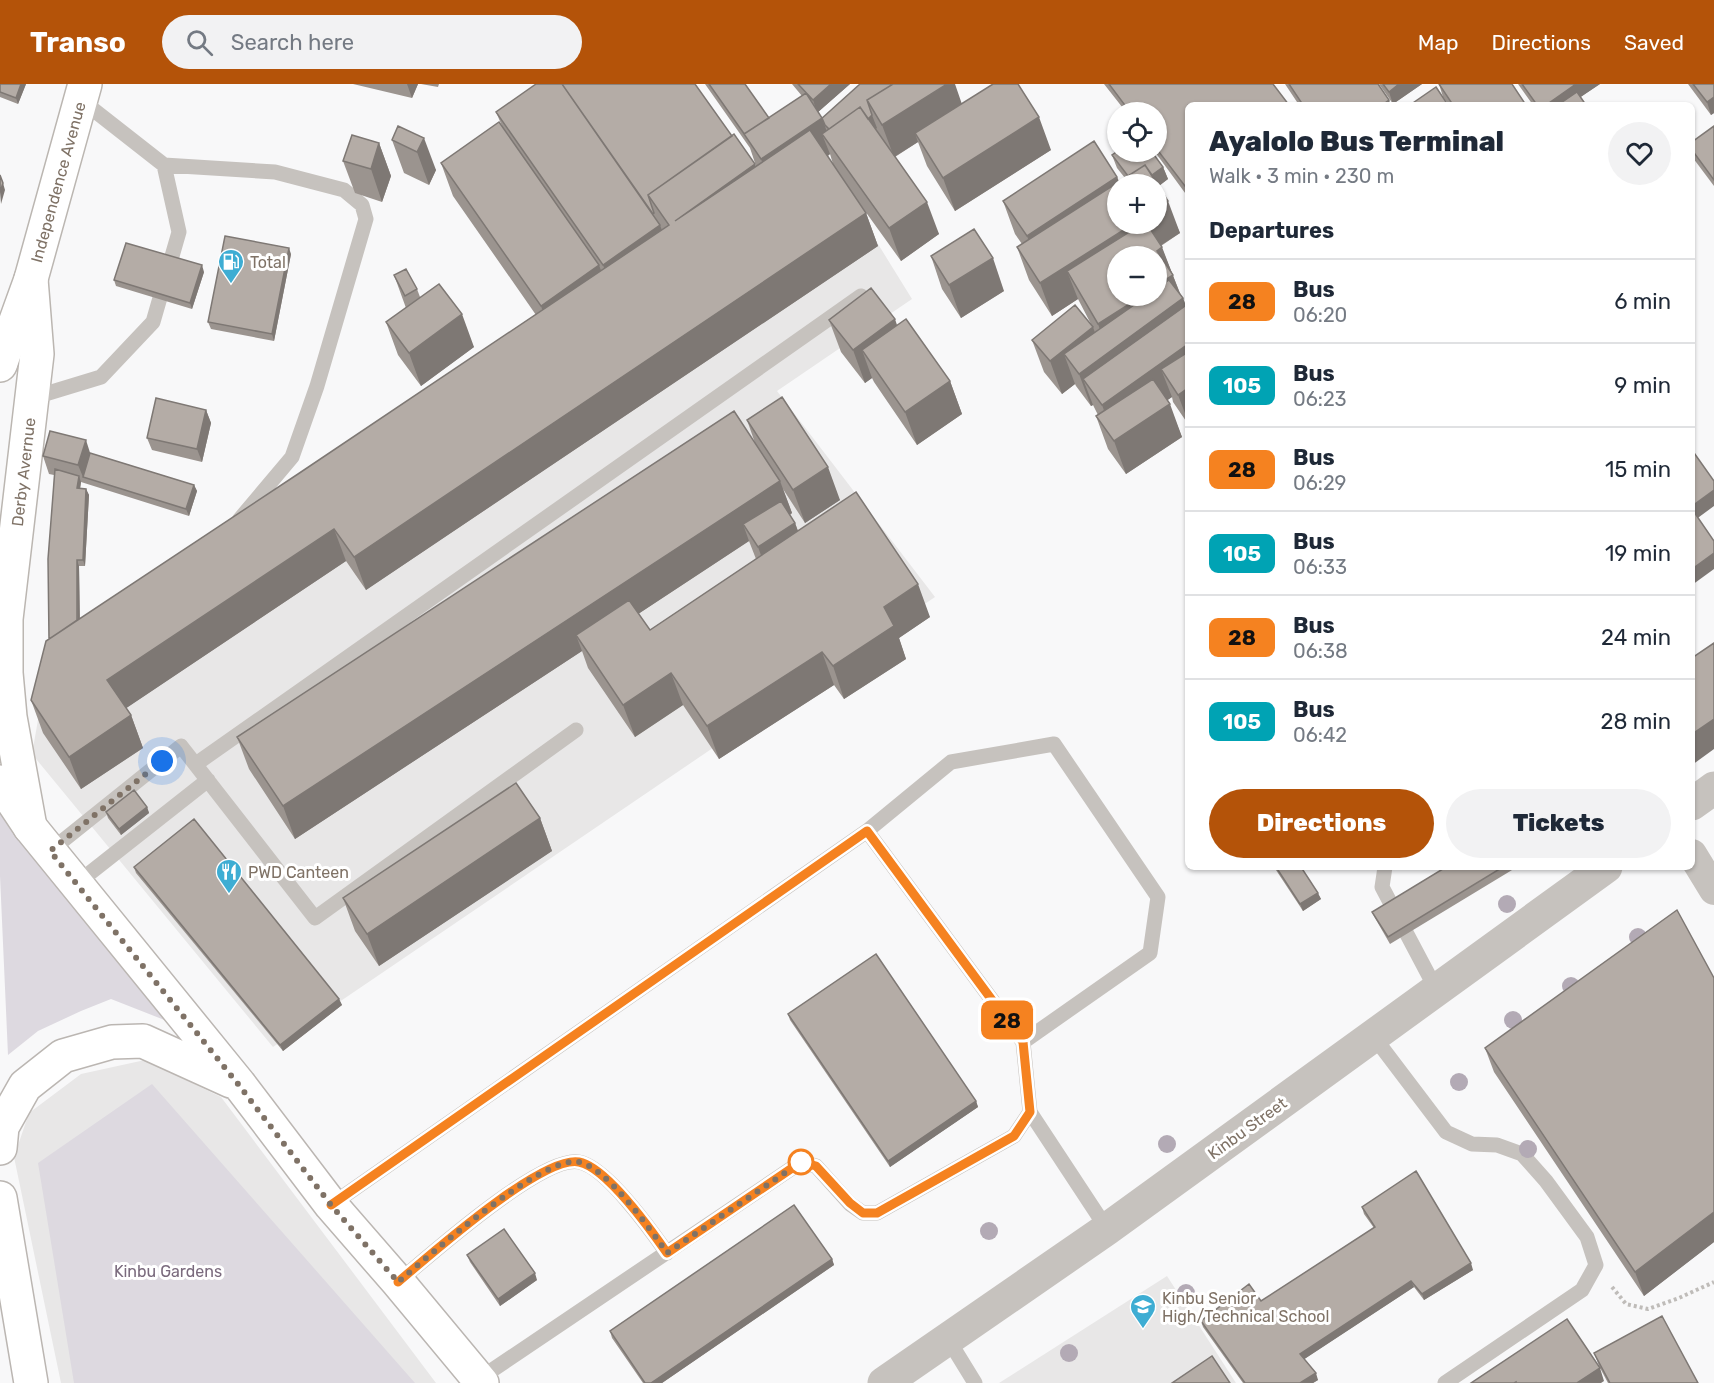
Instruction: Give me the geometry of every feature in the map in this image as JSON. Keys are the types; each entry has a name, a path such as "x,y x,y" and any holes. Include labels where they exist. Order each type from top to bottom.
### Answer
{"main road":[{"name":"Independence Avenue","path":"31,279 83,92"},
{"path":"0,363 31,279"},
{"name":"Derby Avernue","path":"31,279 37,354 6,619 6,673 10,717 40,839"},
{"path":"0,782 40,839 238,1084 331,1205 481,1381"},
{"path":"0,1148 2,1127 25,1086 63,1056 112,1042 143,1041 238,1084"},
{"path":"0,1198 31,1383"}],"street":[{"path":"1695,802 1714,788"},
{"path":"1695,859 1714,890"},
{"name":"Kinbu Street","path":"884,1383 1107,1229 1602,870"}],"lane":[{"path":"32,398 101,376 153,322 179,232 164,165 83,92"},
{"path":"164,165 275,172 344,190 362,205 366,219 325,363 292,457 238,522 228,529"},
{"path":"196,764 869,291"},
{"path":"40,839 181,746 315,918 576,730"},
{"path":"331,1205 867,831 951,762 1054,744 1158,897 1150,953 1023,1042"},
{"path":"76,884 208,780"},
{"path":"867,831 1023,1042 1030,1112 1107,1229"},
{"path":"1385,870 1382,887 1437,991"},
{"path":"1374,1036 1446,1132 1472,1144 1497,1145 1522,1154 1546,1181 1587,1237 1596,1265 1582,1290 1445,1383"},
{"path":"481,1381 801,1162 816,1166 850,1203 863,1213 877,1213 1014,1136 1030,1112"},
{"path":"398,1282 483,1211 555,1165 578,1162 593,1168 620,1194 645,1222 667,1253"},
{"path":"948,1339 975,1383"}],"path":[{"path":"1596,1265 1626,1304 1648,1308 1679,1298 1714,1282"}],"shaded area":[{"path":"826,160 912,299 777,391 935,597 273,1047 32,754 48,663"},
{"name":"Kinbu Gardens","path":"145,1060 221,1097 436,1383 61,1383 14,1157 29,1113 81,1074"},
{"name":"Kinbu Senior High/Technical School","path":"1167,1276 1236,1383 999,1383"}],"green space":[{"path":"0,803 167,1021 111,999 38,1031 8,1055 0,876"},
{"name":"Kinbu Gardens","path":"152,1084 415,1383 74,1383 38,1163"}],"building":[{"path":"0,84 21,84 16,98 0,92"},
{"path":"536,84 562,84 660,225 603,265 496,112"},
{"path":"562,84 695,84 732,136 648,195 653,214"},
{"path":"709,84 745,84 769,118 744,134"},
{"path":"798,84 831,84 813,100"},
{"path":"860,84 893,84 867,100 872,115 868,119 860,107 829,129 822,118"},
{"path":"893,84 947,84 882,125 867,100"},
{"path":"993,84 1018,84 1039,117 943,178 915,133"},
{"path":"1109,84 1273,84 1287,102 1185,102 1185,186 1167,162 1167,102 1122,102"},
{"path":"1289,84 1378,84 1389,100 1386,102 1301,102"},
{"path":"1383,84 1399,84 1389,92"},
{"path":"1439,84 1512,84 1524,102 1451,102"},
{"path":"1522,84 1576,84 1550,102 1535,102"},
{"path":"1693,84 1714,84 1714,97 1707,102"},
{"path":"1436,87 1446,102 1414,102"},
{"path":"1577,92 1584,102 1562,102"},
{"path":"806,93 822,118 761,159 744,134"},
{"path":"860,107 927,202 889,228 822,134"},
{"path":"499,122 599,265 541,306 441,163"},
{"path":"398,126 424,138 417,152 392,140"},
{"path":"1714,126 1714,180 1695,154 1695,140"},
{"path":"810,130 866,213 354,557 334,529 107,680 131,715 69,757 31,700 46,641 669,225 648,195 734,134 755,164 675,221"},
{"path":"352,135 379,143 371,169 343,161"},
{"path":"1094,141 1115,174 1107,174 1107,184 1027,236 1003,201"},
{"path":"1117,162 1159,162 1163,167 1151,174 1145,165 1131,174 1126,174"},
{"path":"1145,165 1151,174 1131,174"},
{"path":"0,175 3,183 0,192"},
{"path":"1107,189 1107,234 1117,234 1040,283 1017,247"},
{"path":"974,229 993,258 949,285 931,256"},
{"path":"1126,234 1154,234 1161,246 1107,246 1107,306 1126,306 1098,324 1067,271"},
{"path":"225,236 289,248 272,334 208,322"},
{"path":"126,243 202,265 190,303 114,280"},
{"path":"1167,266 1173,275 1167,279"},
{"path":"406,269 417,289 405,296 394,275"},
{"path":"1169,280 1183,298 1079,374 1064,354 1133,306 1167,306 1167,281"},
{"path":"439,284 462,314 409,353 386,322"},
{"path":"871,288 895,319 853,350 829,320"},
{"path":"1075,305 1093,327 1050,361 1032,340"},
{"path":"1185,306 1185,346 1102,405 1083,379"},
{"path":"906,319 950,381 905,412 862,350"},
{"path":"1185,354 1185,390 1178,395 1161,369"},
{"path":"1153,379 1170,404 1114,441 1096,416"},
{"path":"782,397 828,467 793,490 747,420"},
{"path":"156,398 206,410 197,449 147,438"},
{"path":"734,411 780,481 283,806 237,737"},
{"path":"50,431 86,440 78,465 43,456"},
{"path":"90,453 194,485 186,509 83,477"},
{"path":"1695,454 1714,481 1714,490 1695,504"},
{"path":"55,469 79,476 77,488 86,489 83,560 77,560 77,620 49,639 48,559"},
{"path":"856,492 918,584 884,607 894,626 833,666 822,652 707,726 671,673 623,705 576,635 629,600 650,630"},
{"path":"781,501 795,523 758,547 743,524"},
{"path":"1695,513 1714,541 1714,553 1695,567"},
{"path":"1714,643 1714,719 1695,732 1695,656"},
{"path":"516,783 540,818 367,934 343,898"},
{"path":"134,790 147,807 119,829 106,812"},
{"path":"194,819 339,999 280,1045 134,867"},
{"path":"1278,870 1303,870 1318,893 1300,904"},
{"path":"1441,870 1498,870 1388,937 1372,912"},
{"path":"1677,910 1714,978 1714,1212 1635,1272 1485,1048"},
{"path":"876,954 976,1101 888,1161 788,1014"},
{"path":"1416,1171 1471,1263 1422,1294 1411,1281 1300,1354 1316,1373 1300,1383 1245,1383 1201,1321 1249,1284 1261,1301 1375,1227 1362,1207"},
{"path":"794,1205 832,1259 651,1383 645,1383 610,1331"},
{"path":"504,1229 535,1273 498,1299 467,1255"},
{"path":"1662,1316 1698,1383 1610,1383 1594,1353"},
{"path":"1567,1319 1600,1368 1577,1383 1471,1383"},
{"path":"1212,1356 1230,1383 1172,1383"}],"bus line":[{"name":"28","path":"331,1205 867,831 1023,1042 1030,1112 1014,1136 877,1213 863,1213 850,1203 816,1166 801,1162 667,1253 645,1222 593,1168 578,1162 555,1165 483,1211 398,1282"}],"place":[{"name":"Total","path":"231,285"},
{"name":"PWD Canteen","path":"229,895"},
{"name":"Kinbu Senior High/Technical School","path":"1143,1330"}],"route":[{"path":"162,761 50,851 238,1084 331,1205 398,1282 483,1211 555,1165 578,1162 593,1168 645,1222 667,1253 801,1162"}]}
